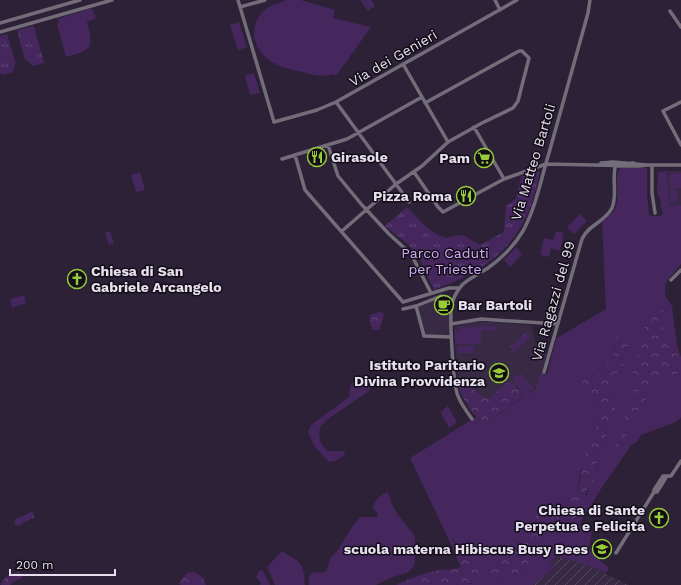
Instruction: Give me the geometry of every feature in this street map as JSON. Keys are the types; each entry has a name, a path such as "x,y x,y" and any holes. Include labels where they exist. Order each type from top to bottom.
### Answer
{"street":[{"path":"0,23 80,0"},
{"path":"0,32 112,0"},
{"path":"238,0 240,7 265,0"},
{"path":"495,0 500,10"},
{"name":"Via dei Genieri","path":"240,7 274,122 324,108 336,102 517,0"},
{"name":"Via Matteo Bartoli","path":"472,419 457,396 455,387 451,308 459,288 466,281 506,253 518,238 532,212 588,13 590,0"},
{"path":"670,11 681,27"},
{"path":"33,13 36,22"},
{"path":"342,231 396,184 414,172 448,142 474,127 512,109 518,101 529,60 522,51 518,51 425,103"},
{"path":"403,64 448,142"},
{"path":"282,159 347,139 422,97"},
{"path":"336,102 409,202"},
{"path":"681,102 663,111 681,145"},
{"path":"474,127 504,179"},
{"path":"328,146 336,173 389,234 412,254 431,293"},
{"path":"295,155 305,190 403,302 449,288 459,288"},
{"path":"599,165 601,163 613,162 647,165"},
{"path":"616,166 617,164 634,163"},
{"path":"414,172 443,212 504,179 546,164 616,166 681,165"},
{"path":"652,165 652,193 655,213"},
{"name":"Via Ragazzi del 99","path":"544,372 583,236 589,228 605,216 612,207 614,199 614,177 616,166"},
{"path":"671,280 681,270"},
{"path":"403,309 416,306 441,296 446,299 451,308"},
{"path":"416,306 424,336 452,336"},
{"path":"451,324 481,319 558,324"},
{"path":"616,553 666,476 671,476 681,460"}],"shaded area":[{"path":"667,171 681,171 681,205 669,205"},
{"path":"438,298 443,298 450,308 450,335 425,336 418,306"},
{"name":"Istituto Paritario Divina Provvidenza","path":"477,321 531,325 539,353 547,353 538,385 535,390 473,414 458,386 454,327"},
{"path":"557,556 590,566 629,585 533,585 555,567 550,562"}],"green space":[{"path":"287,0 301,0 335,10 333,18 371,27 336,76 332,74 323,76 313,75 281,66 269,60 259,49 254,36 256,22 265,10 275,4"},
{"path":"360,0 371,0 375,6 368,11"},
{"path":"92,8 96,18 87,22 91,37 89,47 86,50 66,57 57,19"},
{"path":"239,22 247,47 238,50 230,25"},
{"path":"34,26 44,63 33,66 25,60 17,30"},
{"path":"7,34 16,64 13,72 1,75 0,36"},
{"path":"254,73 260,93 250,95 245,76"},
{"path":"621,168 647,168 647,193 649,214 651,216 661,216 663,214 661,201 657,192 658,172 667,171 669,205 681,205 681,264 666,282 665,296 672,306 677,345 681,357 681,418 674,423 641,435 636,443 632,444 580,523 592,532 589,548 592,553 609,568 606,573 590,566 557,556 550,562 555,567 533,585 455,585 462,582 472,584 472,565 469,560 462,556 460,548 451,538 448,538 410,458 476,417 484,425 525,395 512,379 521,373 534,388 526,394 535,390 541,373 547,374 555,339 606,309 602,222 614,211 616,206 618,171","holes":["614,346 626,347 622,362 624,367 622,371 615,374 608,385 611,388 610,398 615,406 615,409 607,426 606,437 597,450 596,457 598,470 595,479 590,483 586,499 567,522 567,519 564,518 562,524 546,533 543,537 542,545 530,558 524,571 507,576 494,584 514,550 520,547 529,538 547,511 569,499 576,492 582,468 597,425 601,407 591,394 583,388 585,377 591,378 604,369 614,356"]},
{"name":"Parco Caduti per Trieste","path":"540,171 530,207 520,227 501,252 490,262 477,270 434,290 420,260 409,245 385,226 407,207 424,224 438,235 447,238 461,235 480,245 504,232 506,206 516,199 521,177"},
{"path":"140,172 145,190 136,192 131,175"},
{"path":"681,173 681,188 670,189 669,174"},
{"path":"670,190 677,190 677,202 670,202"},
{"path":"580,214 587,221 574,234 567,227"},
{"path":"110,231 114,244 109,245 105,233"},
{"path":"556,231 564,233 560,251 551,248 549,257 540,255 544,238 553,240"},
{"path":"516,247 522,254 510,267 504,260"},
{"path":"24,295 26,303 12,308 10,299"},
{"path":"660,306 663,309 664,314 664,338 669,348 673,346 677,354 680,371 674,377 665,377 648,393 641,412 635,415 633,423 626,434 621,451 617,451 615,434 629,410 633,393 633,369 638,354 636,345 639,334 654,311"},
{"path":"379,312 384,315 379,330 373,330 369,320 370,315"},
{"path":"497,326 497,330 481,330 481,344 455,344 455,330 460,330 460,327"},
{"path":"527,332 530,338 514,352 510,347"},
{"path":"621,333 628,335 631,339 629,345 626,347 622,362 624,366 622,371 615,374 609,385 611,388 610,398 615,406 615,409 607,426 606,437 597,450 596,457 598,475 587,490 587,502 583,511 567,523 567,519 564,518 562,524 546,533 543,537 542,545 530,558 524,571 507,576 494,584 491,572 524,542 535,529 540,521 536,517 536,513 567,500 577,491 580,484 583,462 598,421 601,407 591,394 583,388 582,380 585,377 591,378 604,369 614,356 615,338"},
{"path":"458,346 474,346 474,353 457,353"},
{"path":"462,379 465,379 480,396 488,399 510,381 524,395 484,425 472,412 463,397 458,386 462,385"},
{"path":"353,381 368,382 371,383 371,386 369,391 328,419 321,426 319,432 320,441 324,448 329,451 344,451 345,455 335,461 329,462 315,447 308,432 311,425 349,397 350,387"},
{"path":"448,406 457,422 449,428 440,412"},
{"path":"387,492 396,512 415,538 415,563 409,572 393,577 376,585 309,585 309,577 311,574 314,572 322,573 326,571 331,557 338,550 360,517 377,517 378,514 373,508 374,505 378,498"},
{"path":"31,512 34,513 34,517 18,526 14,524 16,519"},
{"path":"448,538 451,538 456,545 460,544 462,546 462,556 479,569 480,577 478,582 455,585 396,585 428,573 461,567"},
{"path":"281,552 295,559 301,564 304,572 305,585 275,585 267,567"},
{"path":"260,570 263,571 270,585 260,585 261,582 256,577"},
{"path":"19,572 22,574 22,578 14,581 10,585 1,585 4,579 8,576"},
{"path":"195,572 203,578 206,585 181,585 179,583 187,573"}],"place":[{"name":"Girasole","path":"317,157"},
{"name":"Pam","path":"484,158"},
{"name":"Pizza Roma","path":"466,196"},
{"name":"Chiesa di San Gabriele Arcangelo","path":"77,279"},
{"name":"Bar Bartoli","path":"444,305"},
{"name":"Istituto Paritario Divina Provvidenza","path":"499,373"},
{"name":"Chiesa di Sante Perpetua e Felicita","path":"659,518"},
{"name":"scuola materna Hibiscus Busy Bees","path":"602,549"}]}
